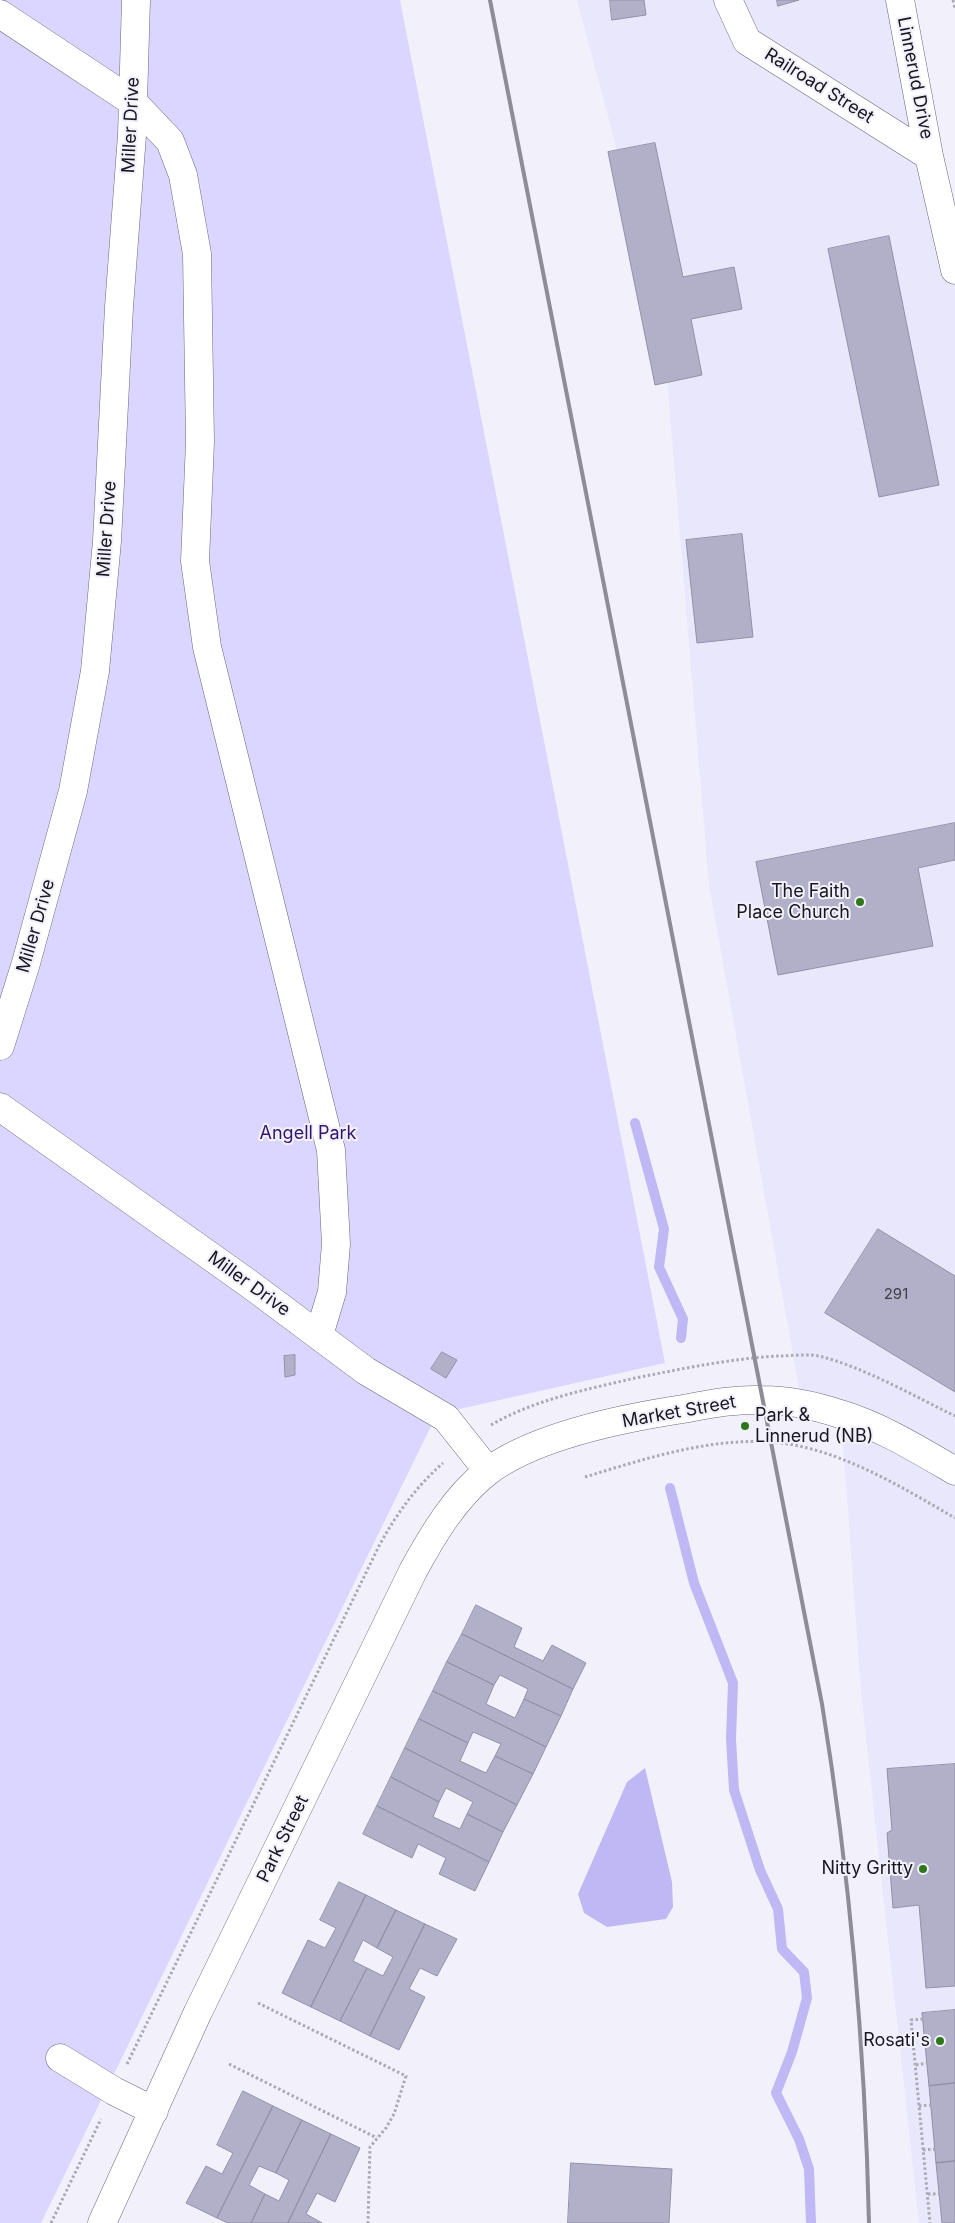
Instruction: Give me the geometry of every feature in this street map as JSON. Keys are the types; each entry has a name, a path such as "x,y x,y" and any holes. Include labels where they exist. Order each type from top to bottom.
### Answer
{"street":[{"name":"Miller Drive","path":"0,1046 26,963 73,791 95,672 107,542 119,307 133,102 136,0"},
{"name":"Railroad Street","path":"728,0 747,41 929,156"},
{"name":"Linnerud Drive","path":"900,0 929,156 955,270"},
{"path":"0,14 133,102 170,141 183,175 197,254 200,442 195,561 207,648 331,1150 336,1244 332,1292 319,1336"},
{"name":"Miller Drive","path":"0,1107 248,1283 366,1371 446,1418 488,1471"},
{"name":"Market Street","path":"488,1471 526,1450 570,1434 660,1412 726,1401 763,1400 802,1405 841,1414 888,1434 955,1471"},
{"name":"Park Street","path":"102,2223 198,2012 413,1571 433,1535 473,1484 488,1471"},
{"path":"60,2058 114,2091 154,2111"}],"path":[{"path":"953,0 955,9"},
{"path":"489,1427 505,1417"},
{"path":"585,1477 678,1451 734,1441 772,1442 810,1449 856,1464 955,1518"},
{"path":"50,2223 380,1544 397,1513 436,1469"},
{"path":"258,2003 406,2076 394,2114 370,2147 368,2223"},
{"path":"923,2019 911,2020 930,2223"},
{"path":"916,2065 927,2063"},
{"path":"229,2064 377,2138"},
{"path":"919,2106 931,2105"},
{"path":"923,2150 935,2149"},
{"path":"928,2194 939,2194"}],"shaded area":[{"path":"577,0 900,0 955,270 955,2223 919,2223 861,1692 841,1414 802,1405 709,885 662,319"},
{"path":"645,1768 672,1882 673,1907 666,1919 607,1927 584,1913 578,1894 627,1782"}],"green space":[{"name":"Angell Park","path":"0,0 400,0 665,1363 437,1414 41,2223 0,2223"}],"building":[{"path":"610,0 644,0 646,15 612,20"},
{"path":"777,0 799,0 778,6"},
{"path":"655,143 683,277 734,267 742,309 691,319 702,375 655,385 608,152"},
{"path":"889,236 939,485 879,497 828,249"},
{"path":"742,534 753,637 697,643 686,540"},
{"path":"955,823 955,860 918,868 933,946 778,975 756,862"},
{"path":"878,1229 955,1276 955,1392 825,1313"},
{"path":"442,1352 457,1360 446,1378 431,1369"},
{"path":"295,1355 295,1375 285,1377 284,1356"},
{"path":"476,1605 522,1628 514,1647 543,1661 552,1645 586,1663 573,1689 462,1634"},
{"path":"462,1634 573,1689 561,1716 524,1699 528,1689 500,1675 494,1685 447,1662"},
{"path":"447,1662 494,1685 486,1704 515,1718 524,1699 561,1716 546,1747 433,1691"},
{"path":"433,1691 546,1747 533,1774 495,1756 501,1744 473,1732 468,1743 419,1719"},
{"path":"419,1719 468,1743 460,1761 486,1773 495,1756 533,1774 517,1805 405,1748"},
{"path":"405,1748 517,1805 503,1832 467,1814 473,1802 446,1788 439,1802 391,1777"},
{"name":"Nitty Gritty","path":"955,1764 955,1986 926,1988 919,1905 893,1908 887,1833 892,1830 887,1769"},
{"path":"391,1777 439,1802 433,1817 460,1829 467,1814 503,1832 489,1862 377,1806"},
{"path":"377,1806 489,1862 475,1891 439,1874 446,1858 418,1844 412,1858 363,1834"},
{"path":"339,1882 366,1895 311,2007 282,1993 308,1940 325,1948 336,1928 320,1920"},
{"path":"366,1895 396,1910 377,1948 363,1940 353,1961 367,1968 340,2021 311,2007"},
{"path":"396,1910 425,1924 370,2036 340,2021 367,1968 383,1976 393,1957 377,1948"},
{"path":"425,1924 457,1939 437,1976 420,1968 409,1989 425,1997 399,2050 370,2036"},
{"name":"Rosati's","path":"955,2010 955,2083 929,2086 922,2013"},
{"path":"955,2083 955,2161 936,2163 929,2086"},
{"path":"243,2091 273,2106 217,2218 186,2203 206,2166 222,2174 233,2153 217,2145"},
{"path":"273,2106 302,2120 276,2173 259,2166 249,2185 265,2194 251,2223 228,2223 217,2218"},
{"path":"302,2120 331,2134 288,2223 251,2223 265,2194 279,2201 289,2180 276,2173"},
{"path":"331,2134 360,2148 335,2202 317,2193 306,2214 322,2223 288,2223"},
{"path":"955,2161 955,2223 942,2223 936,2163"},
{"path":"571,2163 672,2169 669,2223 568,2223"}],"waterway":[{"path":"635,1123 664,1229 659,1267 683,1319 681,1338"},
{"path":"670,1488 694,1583 733,1683 731,1739 734,1790 760,1870 778,1909 782,1949 804,1972 807,1998 792,2052 776,2093 799,2139 809,2169 811,2223"}],"railway":[{"path":"490,0 822,1704 841,1833 860,2027 869,2223"}],"place":[{"name":"The Faith Place Church","path":"860,902"},
{"name":"Park & Linnerud (NB)","path":"745,1426"},
{"name":"Nitty Gritty","path":"923,1869"},
{"name":"Rosati's","path":"940,2041"}]}
